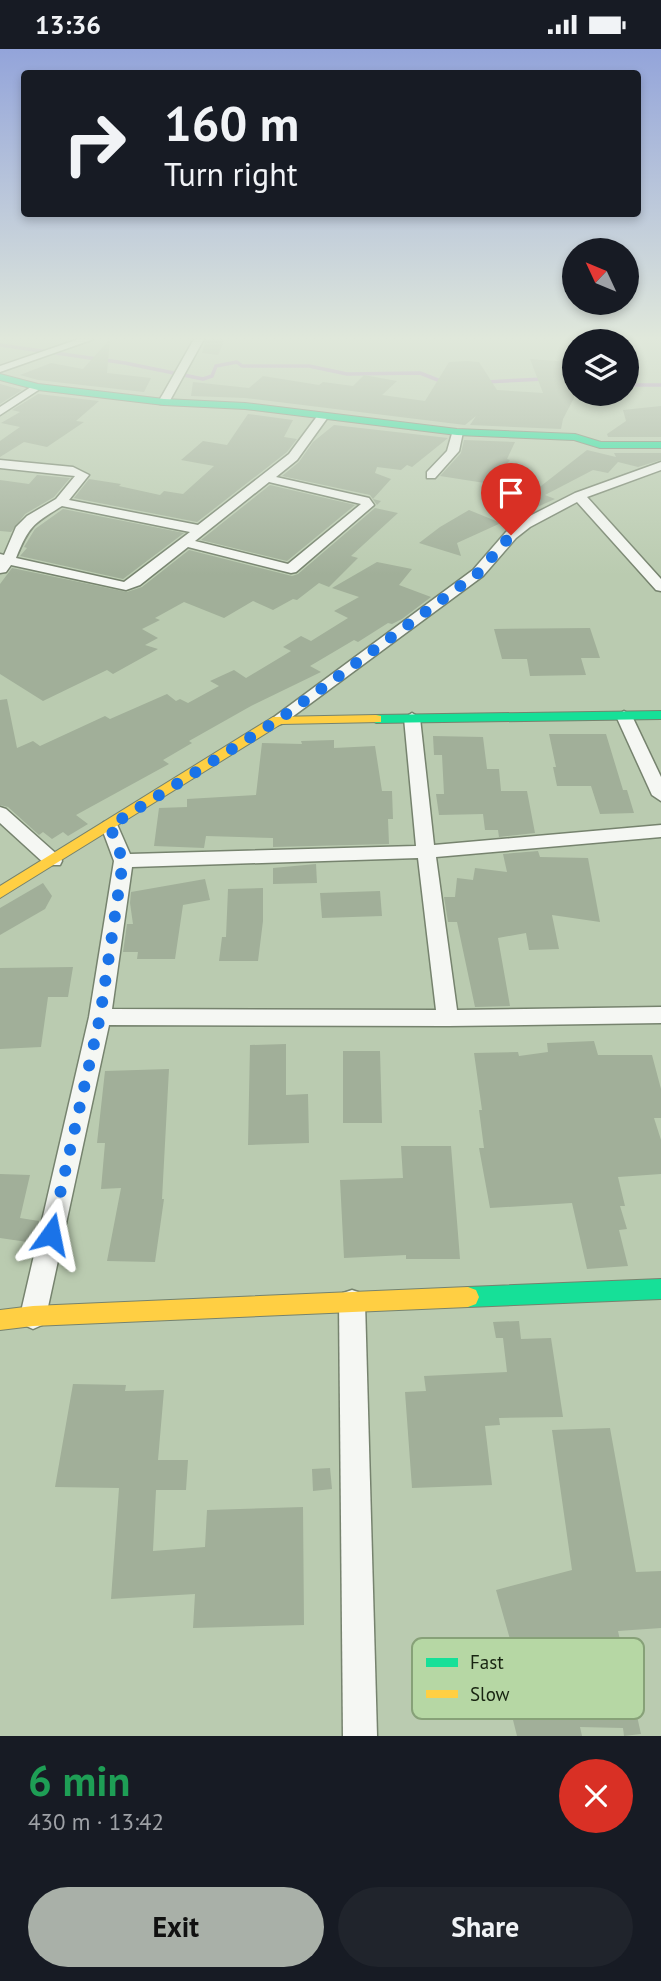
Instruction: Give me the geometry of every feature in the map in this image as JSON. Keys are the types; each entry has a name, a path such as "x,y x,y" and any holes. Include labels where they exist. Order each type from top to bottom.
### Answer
{"street":[{"path":"0,464 80,472 83,475 60,502 32,519 21,530 3,562 126,586 135,582 293,457 321,418"},
{"path":"329,418 457,432 575,437 600,445 661,445"},
{"path":"431,475 455,450 458,445 457,432"},
{"path":"0,893 278,720 478,573 511,535 525,524 579,496 661,466"},
{"path":"184,542 291,569 368,505 352,498 266,478"},
{"path":"579,496 661,587"},
{"path":"60,502 201,530"},
{"path":"278,720 661,715"},
{"path":"625,716 661,795"},
{"path":"412,718 448,1018"},
{"path":"0,813 53,861"},
{"path":"33,1316 100,1017 123,861 110,826"},
{"path":"123,861 426,852 661,831"},
{"path":"100,1017 448,1018 661,1014"},
{"path":"0,1319 661,1289"},
{"path":"352,1302 360,1736"}],"building":[{"path":"10,418 80,418 76,421 84,422 47,447 24,442 0,457 0,441 20,427 1,423"},
{"path":"245,418 293,420 284,437 297,439 287,452 197,522 74,498 89,479 121,484 119,486 160,495 164,491 183,494 214,466 181,460 203,441 227,445"},
{"path":"406,418 474,418 465,425"},
{"path":"475,418 564,418 561,429 470,425"},
{"path":"625,418 661,418 661,437 608,437 607,434 626,421"},
{"path":"334,425 448,438 412,467 407,465 401,470 377,467 375,473 391,479 373,499 381,501 377,505 370,495 282,476 299,462 313,442"},
{"path":"464,440 515,442 507,459 510,460 491,484 440,476 461,453"},
{"path":"587,450 616,457 614,453 661,453 661,460 638,467 618,462 608,473 593,470 545,495 555,499 528,511 498,492 525,486 535,480 541,486"},
{"path":"37,475 70,478 54,497 25,514 11,532 0,531 0,480 29,484"},
{"path":"270,485 355,505 287,561 201,540"},
{"path":"375,508 398,513 351,556 358,558 329,587 319,583 297,600 293,599 273,610 253,601 224,618 184,602 155,618 160,620 142,629 158,638 145,645 158,649 113,674 107,670 43,701 0,674 0,584 12,568 127,592 142,587 189,550 292,576 298,574"},
{"path":"63,509 184,533 123,579 20,556 27,548 24,547 35,529"},
{"path":"469,510 501,523 457,543 461,556 419,543 440,527"},
{"path":"377,562 412,569 399,585 431,597 402,619 388,623 358,642 354,640 310,666 321,672 251,706 189,741 192,743 163,760 169,764 76,815 88,824 68,836 63,832 52,839 43,832 39,835 8,807 0,805 0,700 7,699 17,748 33,741 40,746 105,716 110,719 167,694 176,701 180,699 188,703 219,686 210,681 234,670 246,678 291,651 283,647 301,636 311,641 348,618 334,611 359,597 332,588"},
{"path":"590,628 600,658 581,658 586,675 530,676 527,659 502,659 494,629"},
{"path":"549,734 606,734 623,790 627,790 634,813 600,814 591,786 557,786"},
{"path":"433,736 483,737 487,769 499,769 501,791 527,791 535,833 499,837 498,830 485,830 483,814 439,815 436,794 444,794 442,755 434,755"},
{"path":"334,740 334,748 375,746 382,791 392,791 393,819 388,819 389,844 273,847 273,838 206,836 204,848 154,846 159,808 187,807 187,799 256,795 262,743 302,744 301,741"},
{"path":"538,851 540,857 588,858 600,922 552,915 559,949 529,950 526,933 498,938 510,1006 475,1007 457,922 448,922 444,897 455,897 457,878 473,880 475,868 507,872 503,854"},
{"path":"316,864 317,883 273,884 273,868"},
{"path":"205,879 210,900 183,905 175,959 137,959 138,952 123,952 127,924 133,924 131,892"},
{"path":"43,883 52,896 45,909 0,935 0,908"},
{"path":"263,888 263,921 258,961 219,961 222,937 226,937 228,889"},
{"path":"380,891 382,916 322,918 320,893"},
{"path":"73,967 68,997 48,997 41,1047 0,1049 0,968"},
{"path":"594,1041 598,1055 652,1055 661,1089 661,1118 654,1118 661,1140 661,1174 618,1177 625,1206 620,1206 627,1229 619,1230 628,1266 587,1269 572,1203 490,1208 479,1148 484,1148 474,1053 518,1052 519,1056 548,1052 547,1043"},
{"path":"286,1044 286,1095 308,1094 309,1143 248,1145 250,1045"},
{"path":"343,1051 380,1051 382,1123 343,1123"},
{"path":"169,1069 164,1199 155,1262 107,1261 121,1188 101,1189 105,1143 97,1143 105,1071"},
{"path":"401,1146 451,1146 460,1259 406,1259 406,1255 344,1258 340,1180 403,1178"},
{"path":"0,1174 30,1175 20,1218 39,1221 34,1243 0,1238"},
{"path":"519,1321 521,1339 551,1338 563,1417 499,1418 500,1425 485,1426 492,1485 412,1488 405,1392 426,1391 424,1376 507,1372 503,1338 496,1338 493,1322"},
{"path":"73,1384 126,1385 125,1391 164,1390 158,1460 188,1460 186,1490 156,1490 153,1551 205,1547 207,1510 303,1507 304,1625 193,1628 195,1594 111,1599 119,1488 55,1487"},
{"path":"610,1428 636,1572 661,1571 661,1628 618,1631 620,1638 510,1638 496,1590 572,1570 552,1430"},
{"path":"330,1468 332,1489 313,1491 312,1469"},
{"path":"513,1719 638,1719 641,1734 624,1736 623,1728 580,1727 582,1736 517,1736"}],"traffic: fast":[{"path":"341,418 457,432 575,437 600,445 661,445"},
{"path":"376,719 661,715"},
{"path":"468,1297 661,1289"}],"traffic: slow":[{"path":"0,893 278,720 376,719"},
{"path":"0,1320 33,1316 468,1297"}],"route":[{"path":"51,1234 100,1017 123,861 110,826 278,720 321,689 478,573 511,535"}]}
